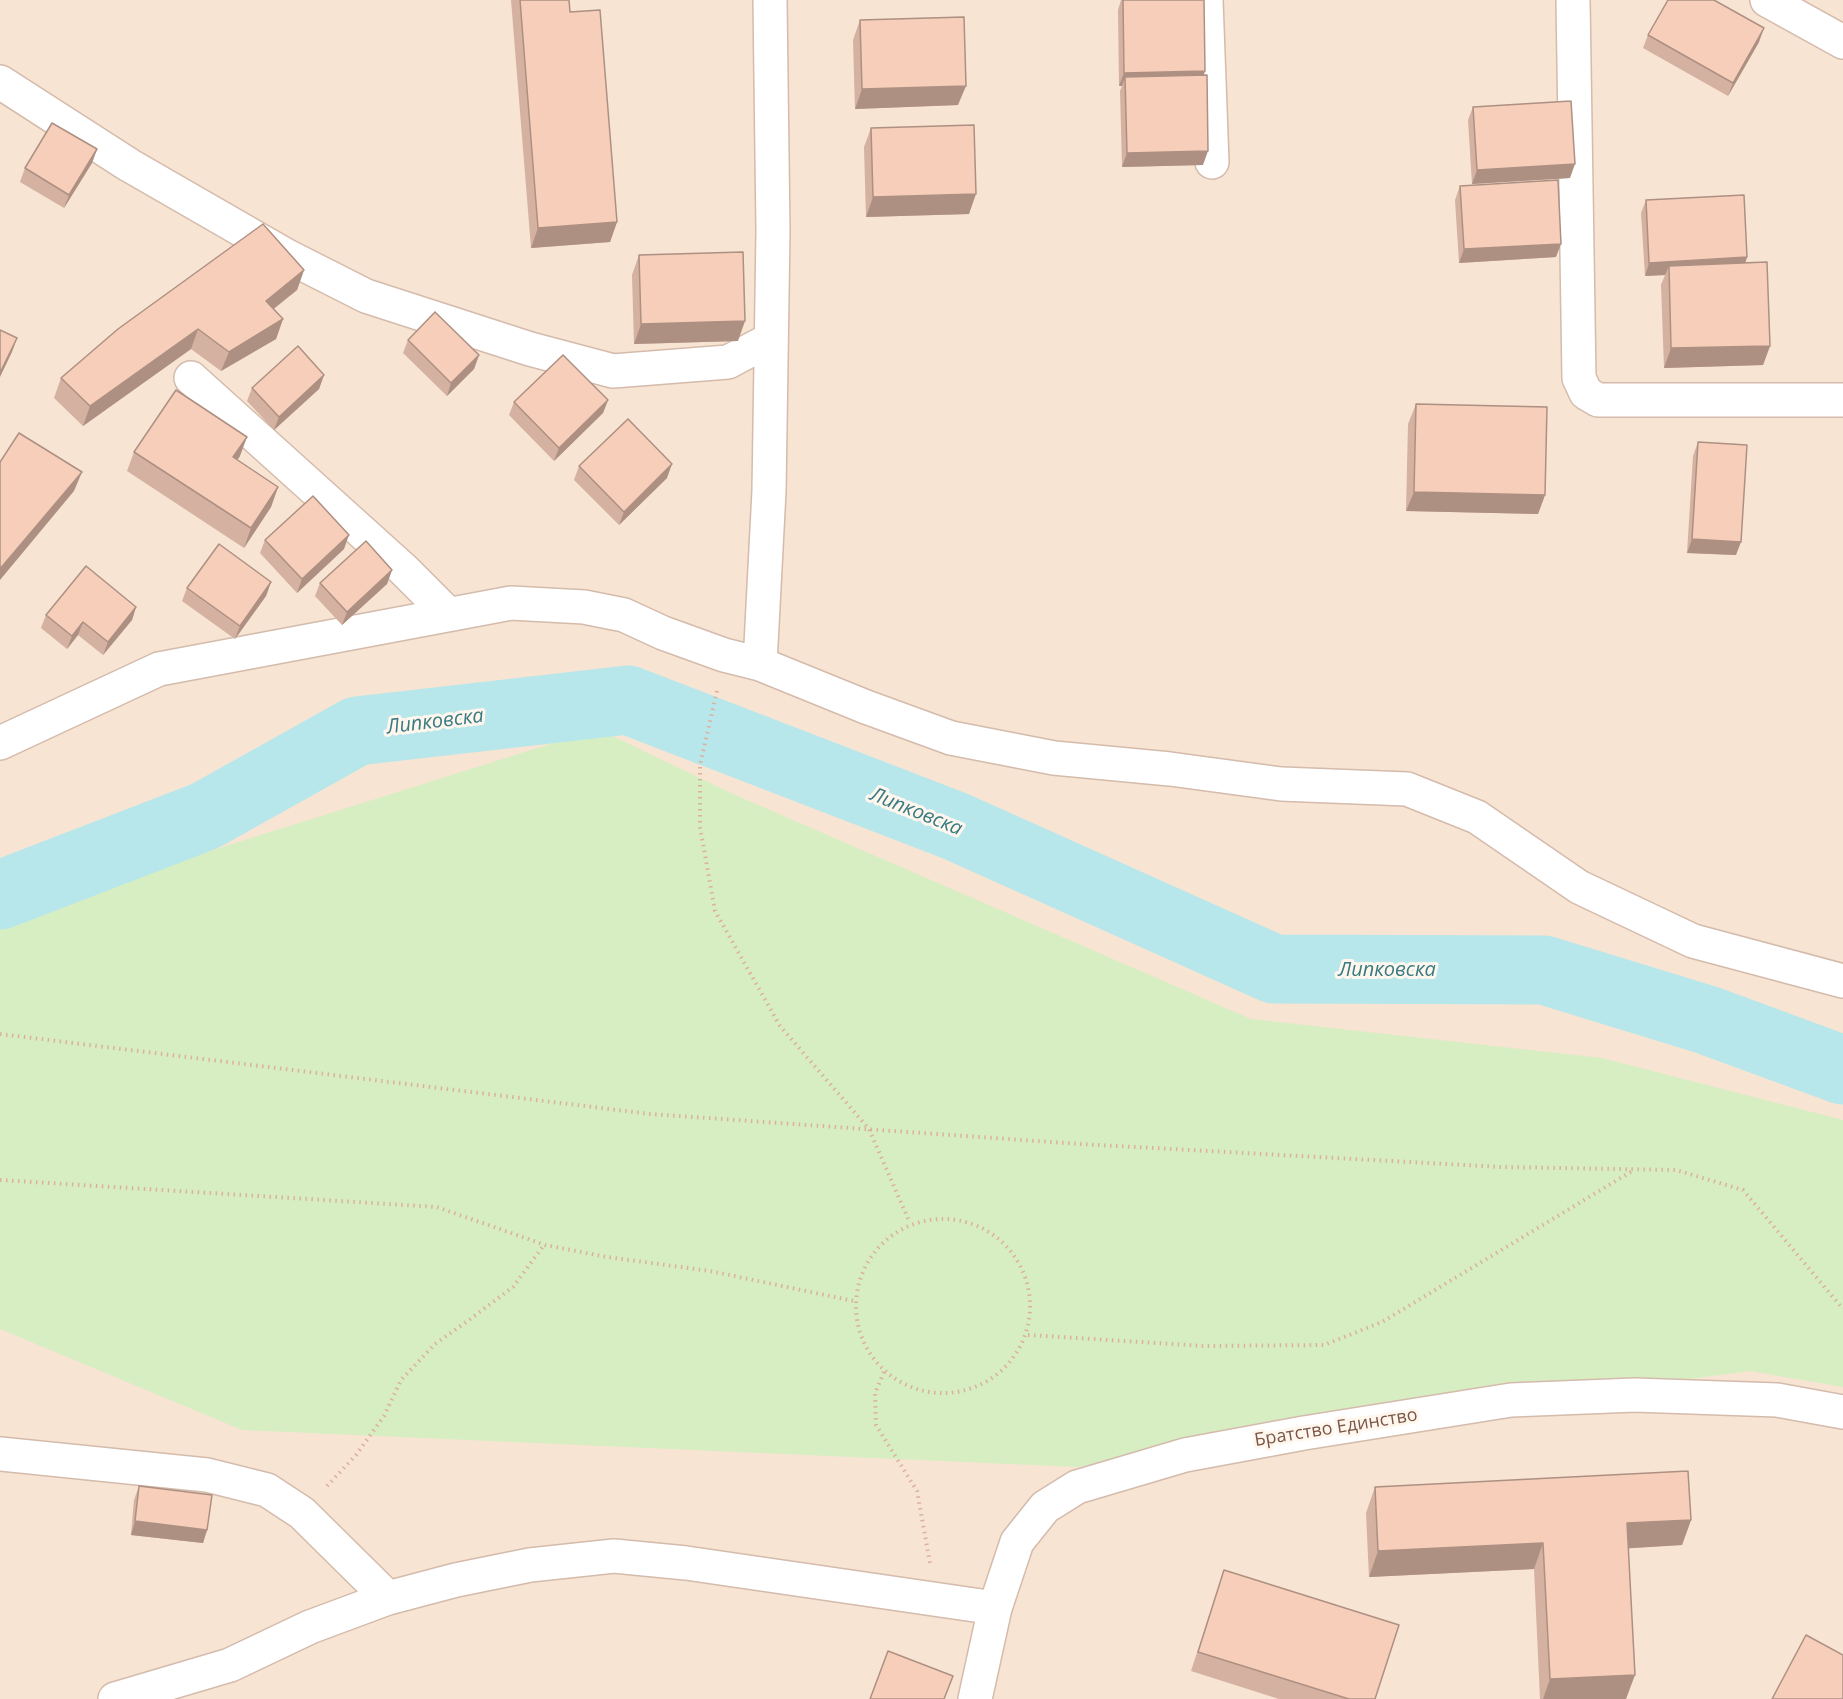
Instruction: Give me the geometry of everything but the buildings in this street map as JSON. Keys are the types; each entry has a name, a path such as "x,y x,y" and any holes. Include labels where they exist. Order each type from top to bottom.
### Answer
{"street":[{"path":"760,663 769,491 773,231 770,0"},
{"path":"1206,0 1212,162"},
{"path":"1574,0 1579,378 1586,393 1599,400 1843,400"},
{"path":"1767,0 1843,42"},
{"path":"0,82 129,165 287,256 366,296 530,349 613,371 728,362 771,339"},
{"path":"191,378 403,569 448,615"},
{"path":"0,743 159,669 511,603 584,607 624,615 663,633 724,655 760,663 866,707 951,738 1054,758 1281,783 1407,789 1477,817 1579,887 1693,941 1843,981"},
{"name":"Братство Единство","path":"975,1699 995,1608 1017,1542 1045,1507 1077,1487 1185,1455 1304,1433 1511,1400 1635,1395 1777,1400 1843,1412"},
{"path":"0,1454 207,1475 267,1490 303,1513 388,1598"},
{"path":"115,1699 230,1665 310,1627 388,1598 456,1580 530,1565 614,1556 686,1563 995,1608"}],"path":[{"path":"716,697 700,765 700,827 715,911 780,1026 869,1129 910,1223"},
{"path":"0,1034 650,1114 1080,1144 1442,1164 1676,1170 1743,1190 1843,1309"},
{"path":"1028,1335 1205,1346 1324,1345 1382,1322 1635,1169"},
{"path":"0,1180 437,1207 544,1245 607,1257 710,1271 854,1301"},
{"path":"960,1218 1005,1241 1030,1284 1028,1335 1004,1371 966,1392 922,1392 884,1372 861,1340 854,1301 871,1254 910,1223 960,1218"},
{"path":"303,1513 356,1455 384,1416 401,1380 435,1344 513,1287 544,1245"},
{"path":"884,1372 875,1393 876,1425 917,1491 936,1599"}],"shaded area":[{"path":"0,0 1843,0 1843,1699 0,1699"}],"green space":[{"path":"598,729 733,794 1251,1019 1602,1058 1843,1120 1843,1387 1750,1371 1408,1416 1077,1467 242,1430 0,1329 0,917"}],"waterway":[{"name":"Липковска","path":"0,895 205,816 357,731 628,700 955,826 1274,969 1544,970 1707,1020 1843,1070"}]}
